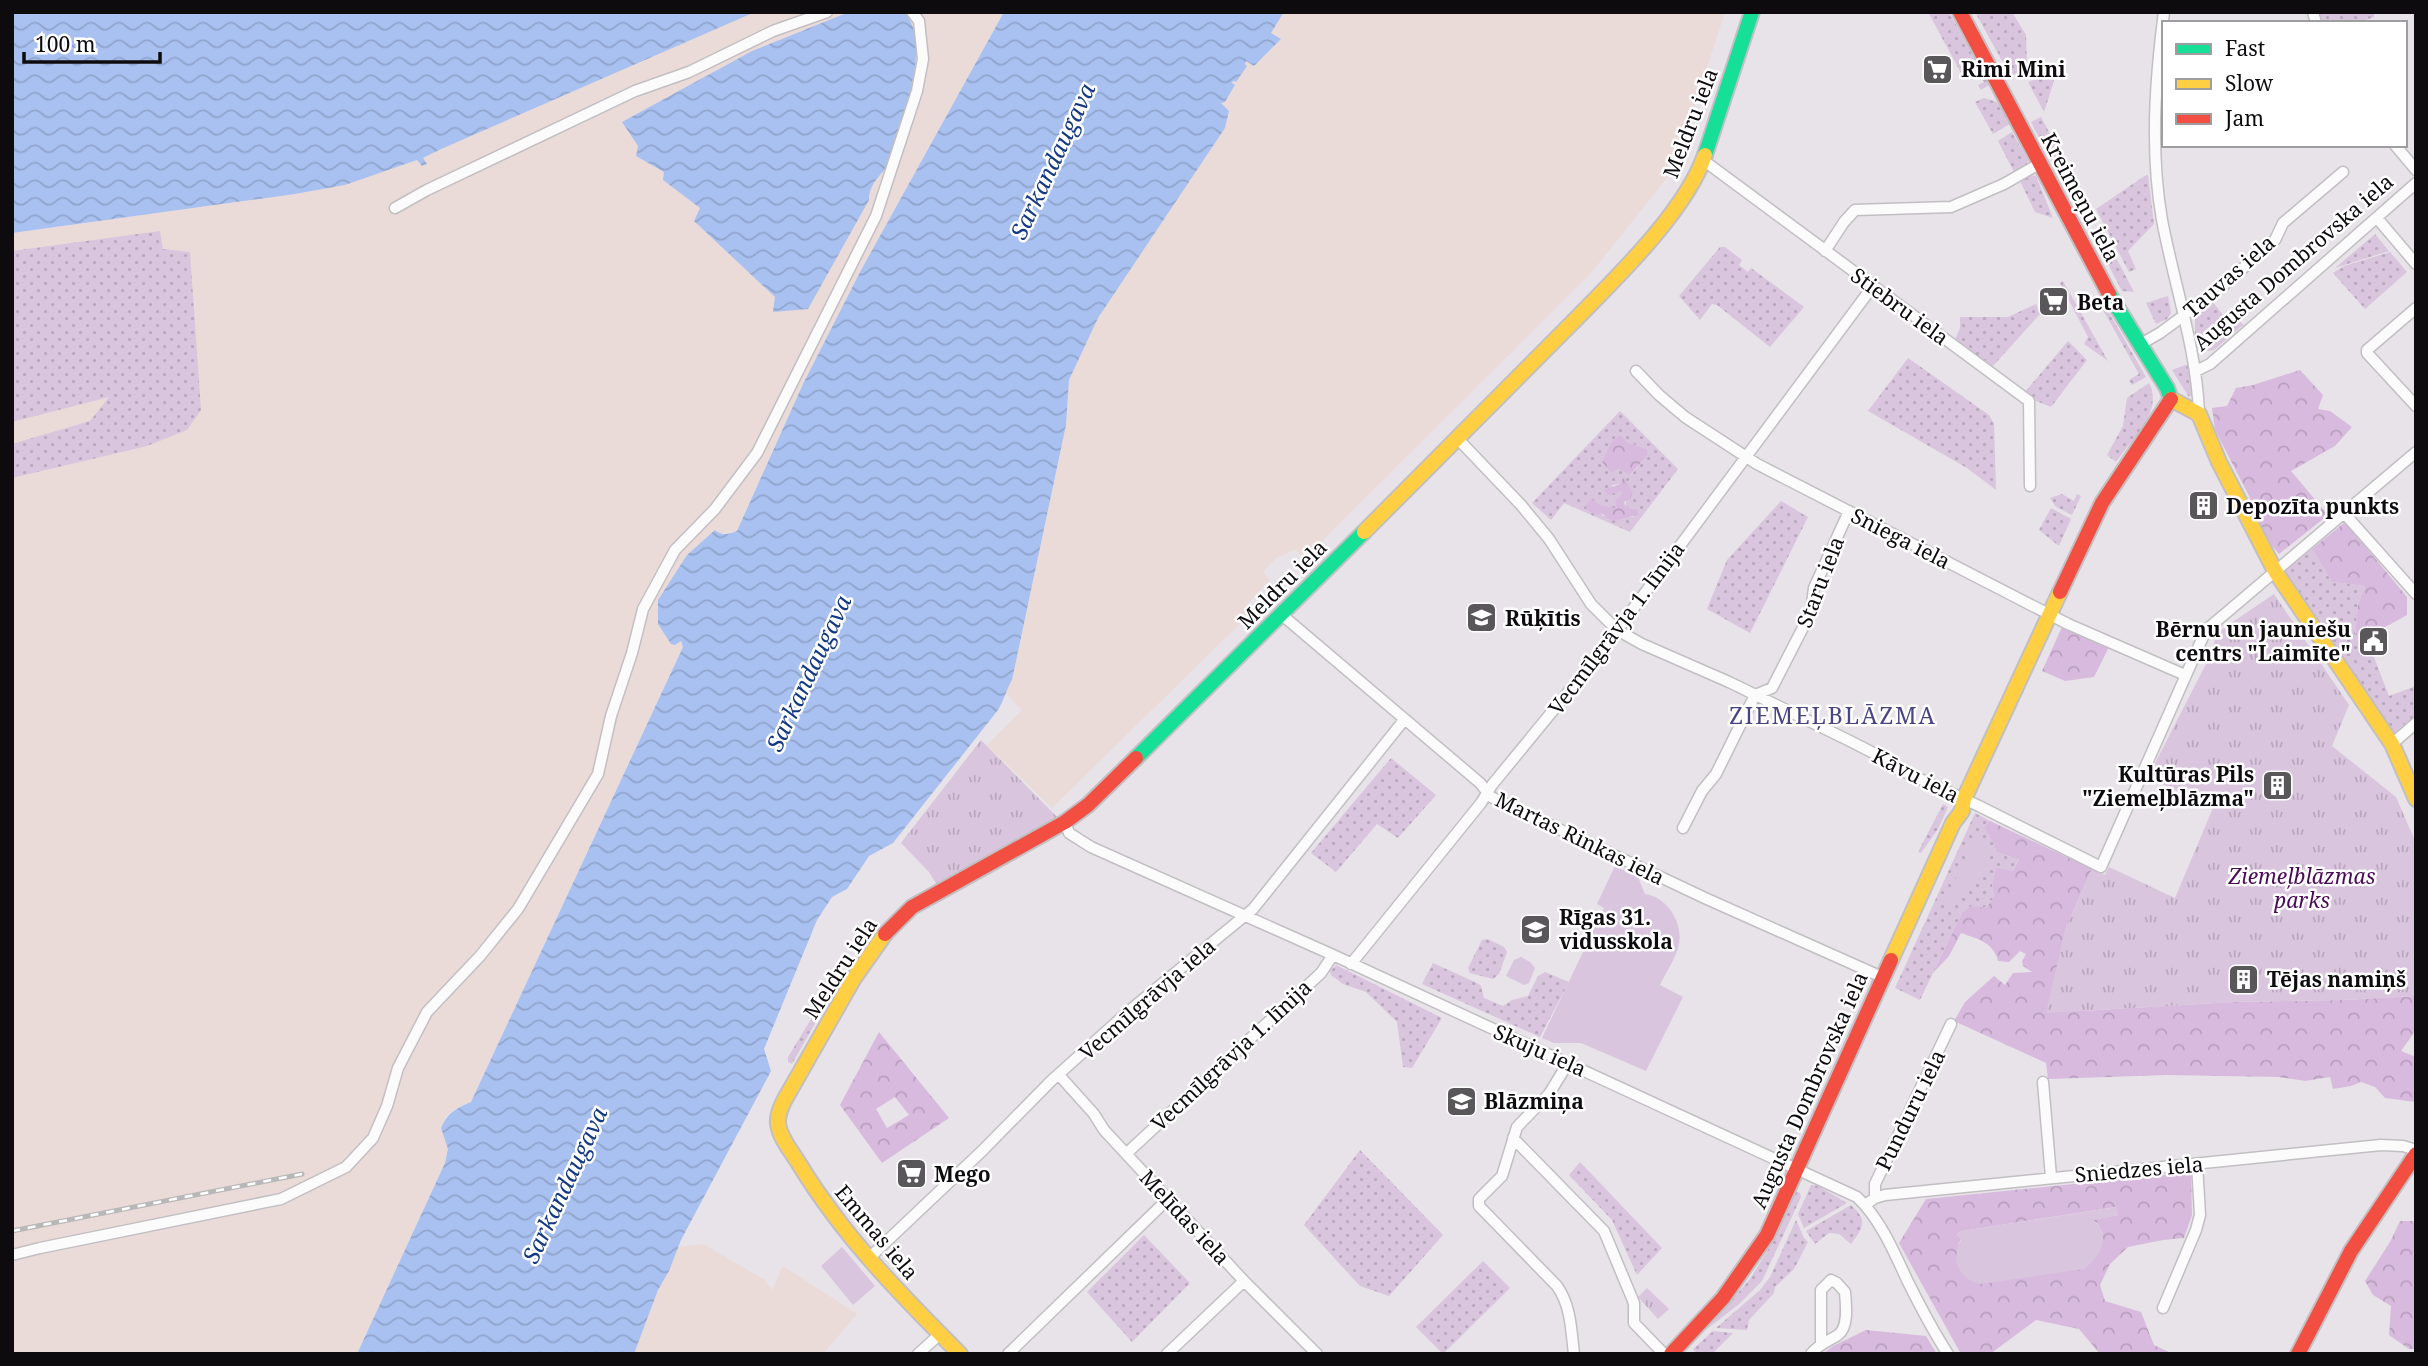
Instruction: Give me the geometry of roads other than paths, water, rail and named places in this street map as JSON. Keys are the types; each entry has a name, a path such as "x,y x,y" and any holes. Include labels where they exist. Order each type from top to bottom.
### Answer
{"street":[{"path":"395,208 427,190 635,91 689,72 773,32 827,12"},
{"path":"12,1255 281,1199 346,1167 373,1138 387,1106 398,1068 427,1012 480,956 518,909 598,774 611,716 632,653 643,608 675,550 715,509 757,453 876,216 917,91 923,59 919,21 912,12"},
{"name":"Meldru iela","path":"778,1124 778,1113 798,1076 854,978 888,930 912,907 1065,822 1098,796 1458,439 1634,259 1683,197 1703,160 1752,12"},
{"name":"Kreimeņu iela","path":"1960,12 2039,164 2171,398"},
{"path":"2162,28 2157,68 2155,157 2163,222 2196,371 2199,414 2219,462 2275,571 2392,744 2416,799"},
{"path":"2397,147 2416,170"},
{"name":"Stiebru iela","path":"1703,160 2029,401 2030,486"},
{"path":"1825,251 1855,210 1951,207 2004,184 2039,164"},
{"name":"Tauvas iela","path":"2139,345 2217,290 2275,240 2284,223 2343,172"},
{"name":"Augusta Dombrovska iela","path":"2196,371 2210,364 2416,183"},
{"path":"2376,218 2416,264"},
{"name":"Vecmīlgrāvja 1. līnija","path":"1351,964 1617,630 1873,286"},
{"path":"2416,308 2367,350 2416,406"},
{"name":"Sniega iela","path":"1636,371 1685,417 1746,456 1849,512 2050,614 2185,675"},
{"path":"2171,398 2199,414"},
{"name":"Augusta Dombrovska iela","path":"1672,1353 1701,1325 1754,1258 1953,823 1955,807 1964,799 2102,503 2165,411 2171,398"},
{"name":"Kāvu iela","path":"1458,439 1521,505 1549,540 1591,604 1617,630 1755,695 1879,756 1894,767 2101,867 2185,675"},
{"path":"2185,675 2206,630 2416,452"},
{"name":"Staru iela","path":"1683,828 1702,791 1716,774 1755,695 1772,688 1811,612 1814,587 1849,512"},
{"path":"2343,512 2416,594"},
{"name":"Martas Rinkas iela","path":"1282,615 1480,783 1496,800 1882,977"},
{"name":"Vecmīlgrāvja iela","path":"868,1259 1059,1074 1130,1010 1252,909 1404,720"},
{"path":"2392,744 2416,723"},
{"name":"Skuju iela","path":"1065,822 1069,833 1079,841 1844,1189 1865,1205 1891,1246 1918,1302 1948,1354"},
{"name":"Vecmīlgrāvja 1. līnija","path":"1126,1153 1321,973 1333,955"},
{"name":"Punduru iela","path":"1875,1198 1875,1184 1951,1024"},
{"path":"1568,1063 1549,1094 1517,1127 1502,1175 1479,1199 1479,1206 1565,1297 1574,1354"},
{"name":"Melīdas iela","path":"1059,1074 1094,1114 1104,1130 1244,1281 1317,1354"},
{"path":"2043,1082 2052,1177"},
{"name":"Emmas iela","path":"778,1124 807,1178 838,1222 868,1259 960,1354"},
{"path":"1513,1138 1604,1231 1634,1303 1634,1323 1672,1353"},
{"name":"Sniedzes iela","path":"1865,1205 1875,1198 2052,1177 2381,1145 2403,1146 2416,1152"},
{"path":"2298,1354 2334,1278 2416,1152"},
{"path":"2163,1308 2200,1215 2197,1164"},
{"path":"1008,1354 1169,1198"},
{"path":"1811,1354 1821,1343 1840,1334 1844,1328 1844,1292 1837,1283 1830,1280 1821,1290 1821,1343"},
{"path":"1167,1354 1244,1281"},
{"path":"918,1354 940,1334"}],"water":[{"path":"12,12 755,12 439,150 423,158 427,164 422,166 417,160 345,185 295,194 12,233"},
{"path":"849,12 904,12 911,23 916,52 908,100 892,159 874,182 869,200 808,309 773,312 775,297 694,221 700,208 663,180 664,172 636,156 638,146 622,122 752,51"},
{"name":"Sarkandaugava","path":"1004,12 1284,12 1271,33 1281,39 1254,66 1246,61 1247,66 1236,82 1233,81 1235,85 1225,102 1221,103 1229,111 1225,128 1098,318 1069,380 1066,425 1012,680 1000,706 893,843 869,856 847,889 832,897 817,920 764,1049 771,1071 681,1240 658,1290 634,1354 357,1354 445,1163 448,1149 441,1128 453,1111 471,1102 683,647 681,641 675,645 671,644 658,624 658,600 687,555 715,530 726,534 737,531 803,384 860,272"}],"railway":[{"path":"12,1231 302,1174"}],"place":[{"name":"Rimi Mini","path":"1938,69"},
{"name":"Beta","path":"2054,302"},
{"name":"Depozīta punkts","path":"2203,506"},
{"name":"Rūķītis","path":"1482,618"},
{"name":"Bērnu un jauniešu centrs \"Laimīte\"","path":"2374,641"},
{"name":"Kultūras Pils \"Ziemeļblāzma\"","path":"2277,786"},
{"name":"Rīgas 31. vidusskola","path":"1536,929"},
{"name":"Tējas namiņš","path":"2244,979"},
{"name":"Blāzmiņa","path":"1461,1101"},
{"name":"Mego","path":"911,1174"}],"district":[{"name":"ZIEMEĻBLĀZMA","path":"1833,715"}],"park label":[{"name":"Ziemeļblāzmas parks","path":"2302,888"}]}
